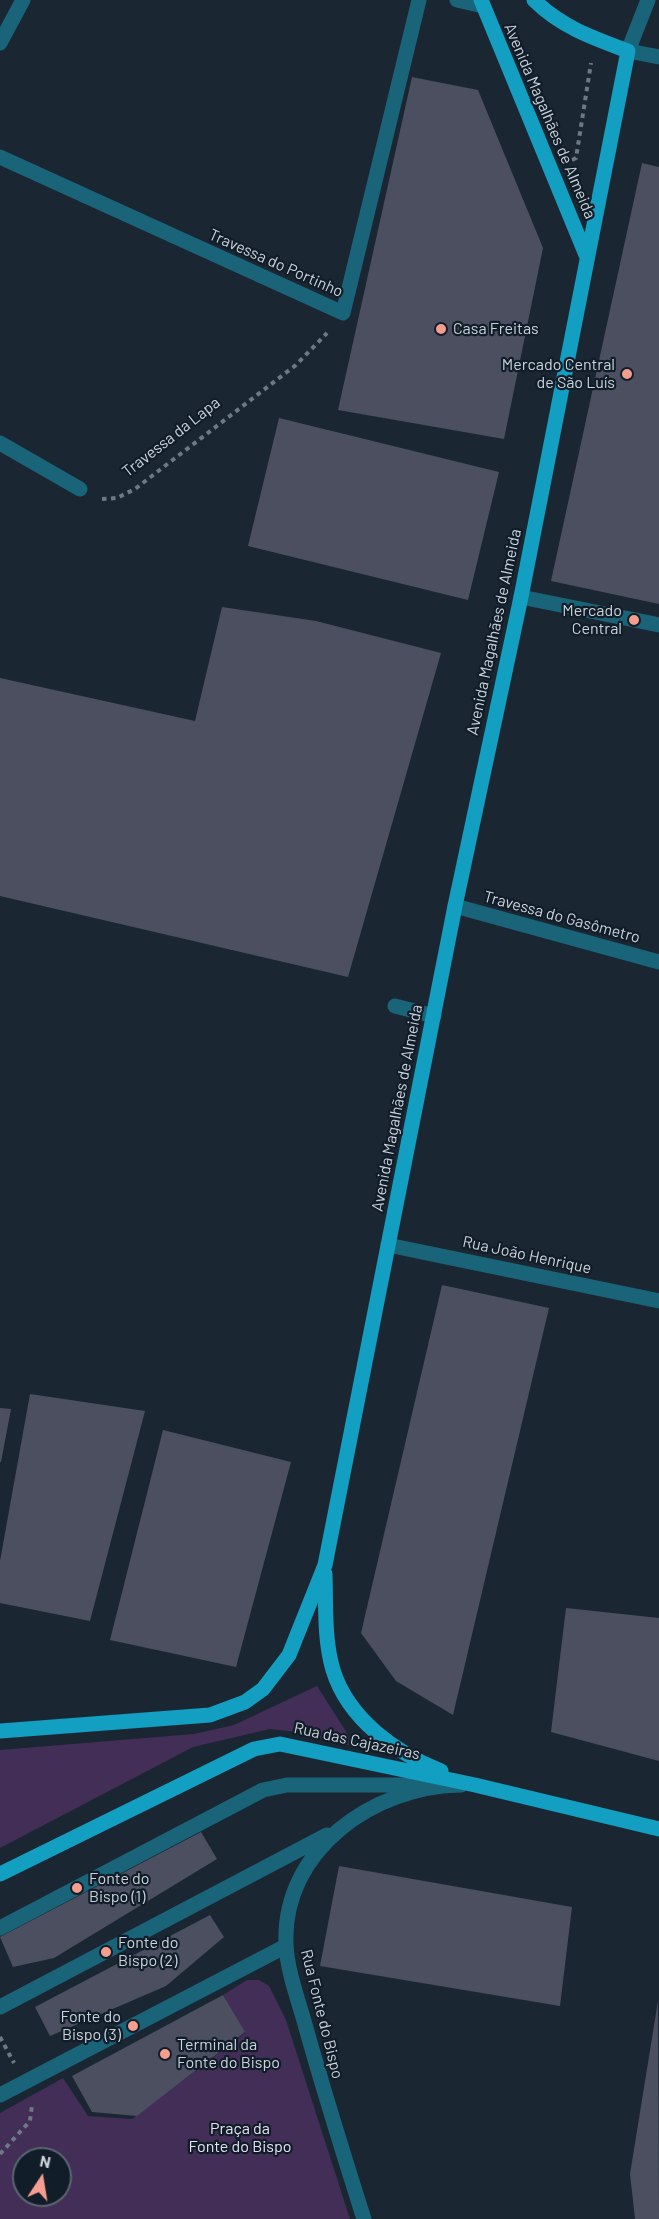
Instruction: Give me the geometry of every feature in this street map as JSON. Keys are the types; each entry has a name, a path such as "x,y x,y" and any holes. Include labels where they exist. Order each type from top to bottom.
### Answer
{"main road":[{"path":"534,0 548,14 569,27 628,51"},
{"name":"Avenida Magalhães de Almeida","path":"482,3 586,256"},
{"name":"Avenida Magalhães de Almeida","path":"0,1731 210,1715 245,1702 278,1673 289,1655 325,1564 455,906 521,597 628,51"},
{"path":"325,1564 326,1616 333,1670 353,1706 385,1740 405,1754 428,1766 492,1789"},
{"name":"Rua das Cajazeiras","path":"0,1874 268,1744 292,1745 659,1828"}],"street":[{"path":"0,44 23,0"},
{"name":"Travessa do Portinho","path":"0,157 343,313 419,0"},
{"path":"458,0 482,3"},
{"path":"648,0 628,51 659,57"},
{"path":"0,443 80,489"},
{"path":"521,597 659,625"},
{"name":"Travessa do Gasômetro","path":"455,906 659,962"},
{"path":"395,1006 434,1016"},
{"name":"Rua João Henrique","path":"388,1245 659,1300"},
{"path":"0,1928 263,1790 287,1785 442,1785"},
{"name":"Rua Fonte do Bispo","path":"364,2219 324,2094 286,1946 290,1908 302,1876 322,1845 353,1817 379,1804 419,1790 442,1785 475,1785"},
{"path":"0,2007 336,1830"},
{"path":"0,2095 286,1946"}],"path":[{"path":"552,171 576,158 594,39"},
{"name":"Travessa da Lapa","path":"80,489 92,497 107,500 135,489 296,365 343,313"},
{"path":"0,2154 30,2121 31,2096"}],"green space":[{"path":"317,1686 356,1747 296,1732 270,1729 193,1747 0,1848 0,1750 194,1734 234,1725"},
{"name":"Praça da Fonte do Bispo","path":"247,1980 259,1980 269,1986 286,2020 350,2219 0,2219 0,2113 63,2078 88,2116 132,2119 245,2033 223,1995"}],"building":[{"name":"Casa Freitas","path":"412,77 478,90 543,248 504,439 338,410"},
{"name":"Mercado Central de São Luís","path":"642,163 659,167 659,604 551,581"},
{"path":"279,418 499,472 468,600 248,546"},
{"path":"222,607 316,621 441,653 348,977 0,896 0,678 195,721"},
{"path":"442,1285 549,1308 453,1715 396,1681 361,1633"},
{"path":"30,1394 145,1411 90,1621 0,1603 0,1561"},
{"path":"0,1408 11,1409 1,1462 0,1462"},
{"path":"163,1430 291,1462 236,1667 110,1640"},
{"path":"566,1608 659,1618 659,1761 551,1732"},
{"path":"201,1832 217,1859 54,1958 13,1967 0,1937"},
{"path":"339,1866 572,1907 560,2006 320,1966"},
{"name":"Terminal da Fonte do Bispo","path":"210,1915 224,1937 166,1986 50,2036 35,2007"},
{"name":"Terminal da Fonte do Bispo","path":"223,1995 245,2032 137,2116 92,2112 72,2076"},
{"path":"658,2001 659,2219 635,2219 630,2174"}],"place":[{"name":"Casa Freitas","path":"441,329"},
{"name":"Mercado Central de São Luís","path":"627,374"},
{"name":"Mercado Central","path":"634,620"},
{"name":"Fonte do Bispo (1)","path":"77,1888"},
{"name":"Fonte do Bispo (2)","path":"106,1952"},
{"name":"Fonte do Bispo (3)","path":"133,2026"},
{"name":"Terminal da Fonte do Bispo","path":"165,2054"}]}
